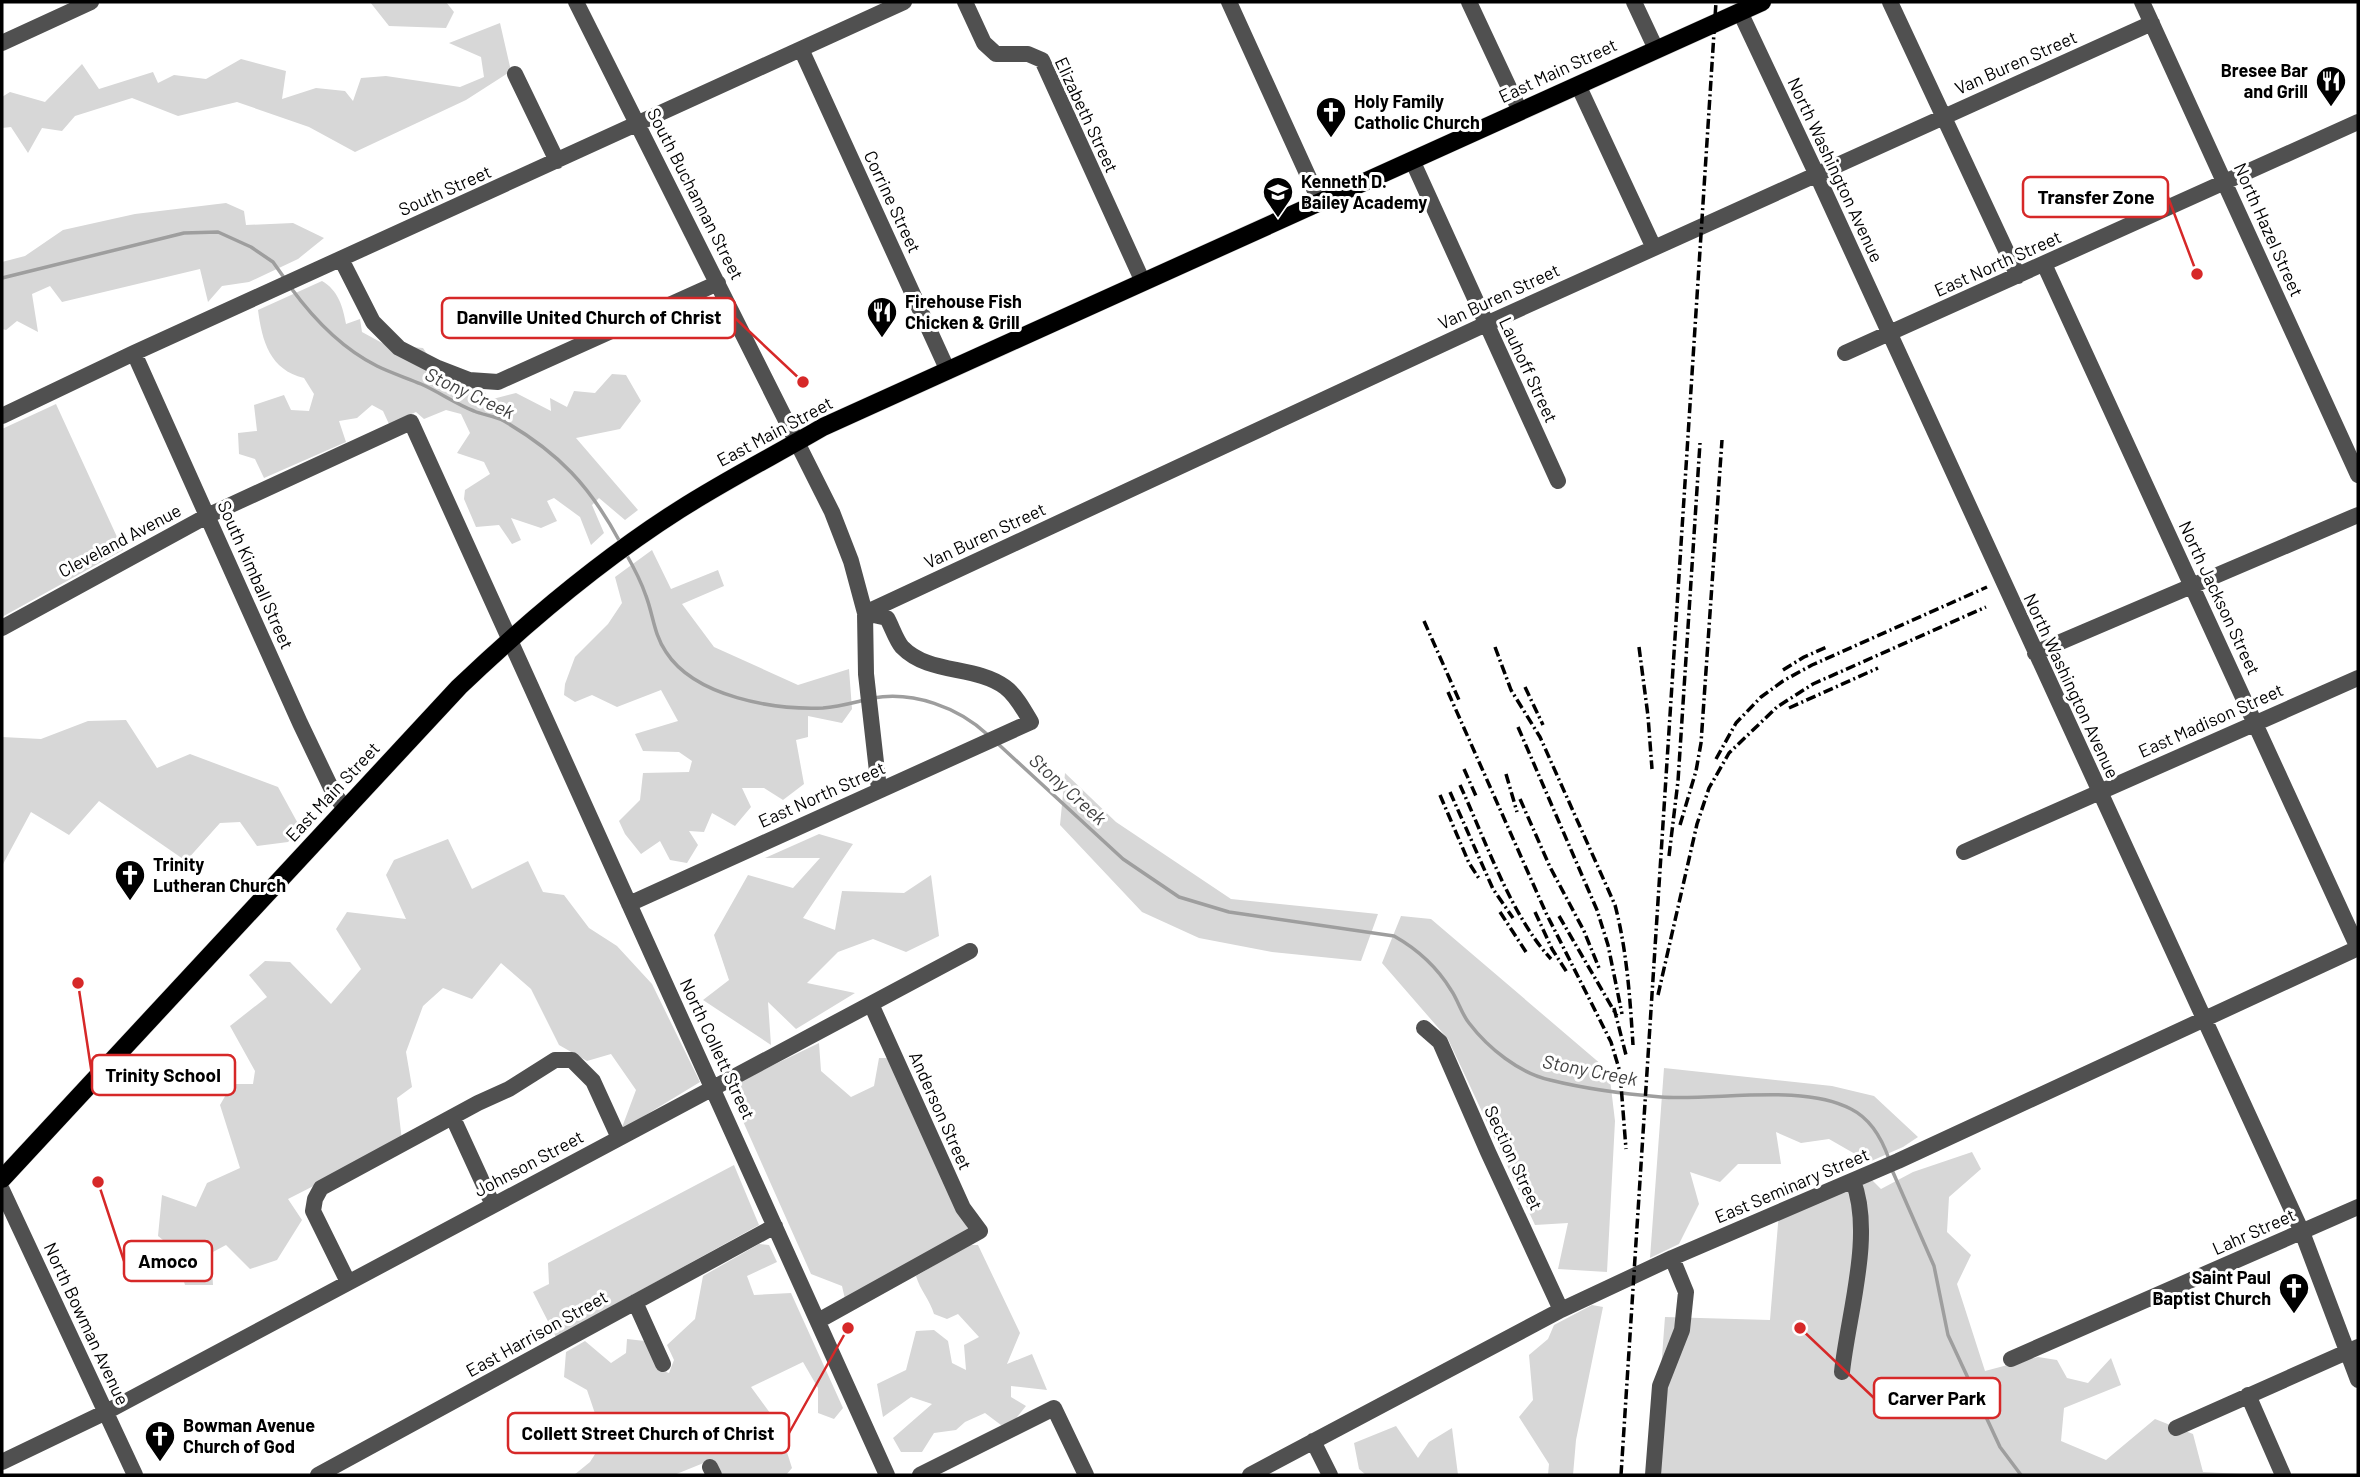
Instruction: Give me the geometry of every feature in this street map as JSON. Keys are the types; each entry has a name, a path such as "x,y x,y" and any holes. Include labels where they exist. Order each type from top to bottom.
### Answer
{"main road":[{"name":"East Main Street","path":"2,1179 435,712 508,639 643,534 730,479 823,427 1762,2"}],"street":[{"path":"2,43 90,2"},
{"name":"South Buchannan Street","path":"576,2 798,442 852,561 865,613 866,674 879,789"},
{"name":"South Street","path":"2,416 637,122 904,2"},
{"name":"Elizabeth Street","path":"965,2 984,43 996,54 1028,54 1042,60 1143,282"},
{"path":"1229,2 1320,202"},
{"path":"1469,2 1520,111"},
{"path":"1634,2 1656,49"},
{"path":"1890,2 2018,276"},
{"name":"North Hazel Street","path":"2142,2 2358,475"},
{"name":"North Washington Avenue","path":"1740,12 2302,1232 2352,1350 2358,1380"},
{"name":"Van Buren Street","path":"865,613 1486,324 2152,23"},
{"name":"Corrine Street","path":"801,49 948,371"},
{"path":"515,74 556,161"},
{"path":"1578,85 1654,248"},
{"name":"East North Street","path":"1845,353 2358,122"},
{"name":"Lauhoff Street","path":"1412,160 1558,481"},
{"path":"341,260 373,322 399,348 469,380 498,382 718,283"},
{"name":"North Jackson Street","path":"2044,264 2358,948"},
{"name":"South Kimball Street","path":"134,353 333,792 346,810"},
{"name":"Cleveland Avenue","path":"2,628 207,516 411,422"},
{"name":"North Collett Street","path":"411,422 714,1087 887,1475"},
{"path":"2035,653 2358,515"},
{"name":"East North Street","path":"629,904 1031,722 1016,698 1005,687 914,656 901,646 887,618 865,613"},
{"name":"East Madison Street","path":"1964,852 2358,677"},
{"name":"East Seminary Street","path":"1250,1475 1561,1310 1672,1258 1898,1161 2358,948"},
{"name":"Johnson Street","path":"2,1462 106,1412 970,951"},
{"name":"Anderson Street","path":"818,1321 980,1231 963,1208 871,1004"},
{"name":"Section Street","path":"1424,1028 1440,1042 1561,1310"},
{"path":"348,1282 313,1211 321,1188 509,1089 555,1060 572,1060 593,1081 619,1138"},
{"path":"453,1118 493,1205"},
{"path":"1842,1372 1863,1231 1860,1178"},
{"name":"North Bowman Avenue","path":"2,1190 135,1475"},
{"name":"Lahr Street","path":"2011,1359 2358,1207"},
{"name":"East Harrison Street","path":"318,1475 775,1226"},
{"path":"1653,1475 1660,1386 1682,1330 1686,1292 1672,1258"},
{"path":"635,1302 663,1364"},
{"path":"2176,1428 2352,1350"},
{"path":"2248,1395 2283,1475"},
{"path":"920,1475 1054,1408 1086,1475"},
{"path":"1313,1441 1330,1475"}],"shaded area":[{"path":"370,2 446,2 454,12 446,28 389,26"},
{"path":"500,23 511,71 466,100 355,152 309,127 237,102 178,116 132,98 75,116 62,131 42,128 28,153 11,127 2,128 2,97 10,92 45,102 82,64 99,89 153,72 158,83 174,75 206,79 241,59 286,71 282,99 316,88 345,91 353,101 361,78 386,76 460,87 484,77 481,57 449,43"},
{"path":"226,203 244,211 246,225 293,223 324,238 298,259 249,282 222,286 208,302 200,269 62,302 50,286 32,294 38,332 17,321 6,330 2,329 2,262 25,256 63,230 135,214"},
{"path":"322,281 332,289 339,300 346,324 360,319 362,332 406,356 411,347 423,348 429,357 482,386 489,400 516,393 551,411 550,398 567,407 574,391 595,393 612,374 626,375 641,401 620,429 576,438 638,510 625,520 599,498 592,505 604,533 591,545 580,517 554,498 547,501 557,521 541,528 511,518 521,540 512,544 499,525 476,527 464,499 465,490 490,474 484,462 457,453 470,433 461,414 446,410 424,419 416,412 389,424 383,411 372,405 357,418 339,421 346,442 264,478 255,459 239,454 238,433 257,431 254,405 284,395 291,410 309,411 314,394 304,378 283,368 270,353 262,333 258,310"},
{"path":"56,404 123,550 2,617 2,429"},
{"path":"652,550 671,589 718,570 724,586 682,604 714,647 798,685 849,669 852,709 842,723 808,716 808,737 796,740 804,784 783,800 764,788 742,788 751,807 735,826 712,813 704,832 689,831 698,845 687,863 670,860 660,841 641,854 625,834 619,821 640,800 643,773 689,772 692,761 679,752 643,751 635,734 678,721 661,690 617,707 592,695 575,702 564,695 575,657 608,624 622,603 615,577"},
{"path":"126,720 157,768 190,754 278,787 301,829 288,842 257,846 240,822 220,823 186,861 99,801 69,835 31,812 2,866 2,737 41,739 88,721"},
{"path":"1065,773 1116,822 1231,899 1378,914 1361,961 1272,952 1199,938 1142,912 1060,825"},
{"path":"819,834 853,844 803,918 835,930 842,891 904,893 931,875 939,936 906,952 873,939 838,952 807,983 855,993 796,1029 768,1002 771,1045 703,1000 729,980 714,935 748,875 793,888 820,858 765,858"},
{"path":"448,839 472,889 528,861 543,892 564,895 589,928 617,946 652,984 700,1082 621,1130 636,1090 611,1054 587,1061 559,1045 531,989 501,963 472,999 443,988 423,1006 406,1052 412,1087 397,1098 402,1141 288,1199 302,1220 277,1260 250,1269 226,1245 211,1253 213,1285 185,1285 174,1249 158,1236 162,1195 196,1207 207,1183 240,1168 220,1105 232,1084 253,1084 255,1071 230,1026 267,997 249,975 265,961 290,962 331,1004 361,969 336,929 347,912 406,919 386,875 394,860"},
{"path":"1401,916 1431,919 1609,1071 1615,1121 1607,1272 1558,1269 1568,1223 1535,1225 1448,1039 1382,963"},
{"path":"819,1043 821,1071 851,1097 874,1086 879,1058 890,1058 969,1231 845,1299 842,1286 811,1274 734,1101 736,1083"},
{"path":"1664,1068 1832,1086 1874,1096 1918,1137 1869,1162 1829,1139 1801,1143 1776,1132 1781,1164 1738,1164 1720,1182 1690,1172 1699,1204 1679,1244 1650,1258"},
{"path":"1972,1152 1981,1169 1949,1197 1947,1232 1971,1255 1957,1284 1985,1371 2038,1357 2057,1360 2067,1378 2088,1383 2111,1358 2121,1385 2064,1408 2061,1441 2106,1460 2155,1419 2193,1434 2203,1472 2242,1474 1653,1475 1665,1317 1770,1320 1779,1212 1867,1175 1881,1189 1913,1172"},
{"path":"734,1165 759,1225 556,1337 533,1292 549,1284 548,1263"},
{"path":"759,1244 769,1245 777,1262 747,1276 754,1295 791,1293 843,1408 834,1419 818,1413 818,1388 803,1362 751,1387 778,1424 792,1468 786,1475 723,1475 711,1460 674,1475 574,1475 590,1462 604,1440 587,1390 564,1377 566,1352 585,1341 611,1363 626,1353 627,1339 645,1341 658,1369 669,1373 674,1360 667,1345 695,1319 703,1276"},
{"path":"969,1245 978,1245 1020,1333 1007,1364 1032,1354 1047,1390 1011,1386 1011,1397 1026,1406 1013,1422 1001,1425 985,1413 965,1422 956,1430 934,1433 922,1452 901,1452 893,1438 932,1404 911,1397 883,1417 877,1384 906,1370 916,1331 934,1330 948,1341 952,1363 966,1370 964,1345 979,1337 958,1314 947,1319 934,1314 916,1276"},
{"path":"1592,1305 1603,1307 1576,1440 1573,1475 1548,1475 1549,1464 1519,1417 1533,1400 1529,1355 1548,1339 1554,1325"},
{"path":"1396,1426 1418,1458 1429,1442 1452,1428 1458,1475 1366,1475 1359,1469 1354,1443"}],"waterway":[{"name":"Stony Creek","path":"2,278 184,233 218,232 251,247 273,262 285,279"},
{"name":"Stony Creek","path":"291,288 330,332 364,359 428,387 467,408 504,421 541,446 585,488 620,542"},
{"name":"Stony Creek","path":"625,552 644,590 662,645 679,667 696,680 737,698 782,706 823,708 865,700"},
{"name":"Stony Creek","path":"873,698 904,697 934,703 963,716 988,735"},
{"name":"Stony Creek","path":"996,742 1123,859 1179,897 1229,912 1394,936 1426,959 1453,994 1466,1019 1485,1041 1527,1072 1577,1086 1647,1096 1683,1098 1784,1095 1831,1101 1864,1118 1879,1137 1889,1159"},
{"name":"Stony Creek","path":"1892,1170 1934,1266 1948,1335 2000,1447 2021,1475"}],"railway":[{"path":"1621,1475 1716,2"},
{"path":"1680,825 1696,771 1701,743 1722,440"},
{"path":"1669,856 1678,781 1700,443"},
{"path":"1716,759 1736,723 1761,697 1783,681 1812,665 1987,587"},
{"path":"1658,995 1697,824 1709,788 1729,753 1777,707 1813,684 1986,607"},
{"path":"1424,621 1459,700"},
{"path":"1495,647 1511,690 1540,737 1615,905 1625,957 1633,1045"},
{"path":"1639,647 1652,769"},
{"path":"1783,670 1827,647"},
{"path":"1789,708 1878,668"},
{"path":"1525,687 1543,725"},
{"path":"1448,692 1546,913 1611,1042 1620,1072 1626,1149"},
{"path":"1518,727 1597,910 1608,945 1622,1014"},
{"path":"1464,769 1476,796"},
{"path":"1506,774 1517,812"},
{"path":"1460,785 1511,899 1523,921 1551,959"},
{"path":"1450,792 1493,889 1513,918"},
{"path":"1440,795 1469,863 1480,880"},
{"path":"1520,799 1599,968"},
{"path":"1500,912 1526,952"},
{"path":"1535,912 1552,949 1568,974"},
{"path":"1559,916 1617,1016"},
{"path":"1614,1008 1626,1055"}],"place":[{"name":"Bresee Bar and Grill","path":"2331,108"},
{"name":"Holy Family Catholic Church","path":"1331,139"},
{"name":"Kenneth D. Bailey Academy","path":"1278,219"},
{"name":"Transfer Zone","path":"2197,274"},
{"name":"Firehouse Fish Chicken & Grill","path":"882,339"},
{"name":"Danville United Church of Christ","path":"803,382"},
{"name":"Trinity Lutheran Church","path":"130,902"},
{"name":"Trinity School","path":"78,983"},
{"name":"Amoco","path":"98,1182"},
{"name":"Saint Paul Baptist Church","path":"2294,1315"},
{"name":"Collett Street Church of Christ","path":"848,1328"},
{"name":"Carver Park","path":"1800,1328"},
{"name":"Bowman Avenue Church of God","path":"160,1463"}]}
